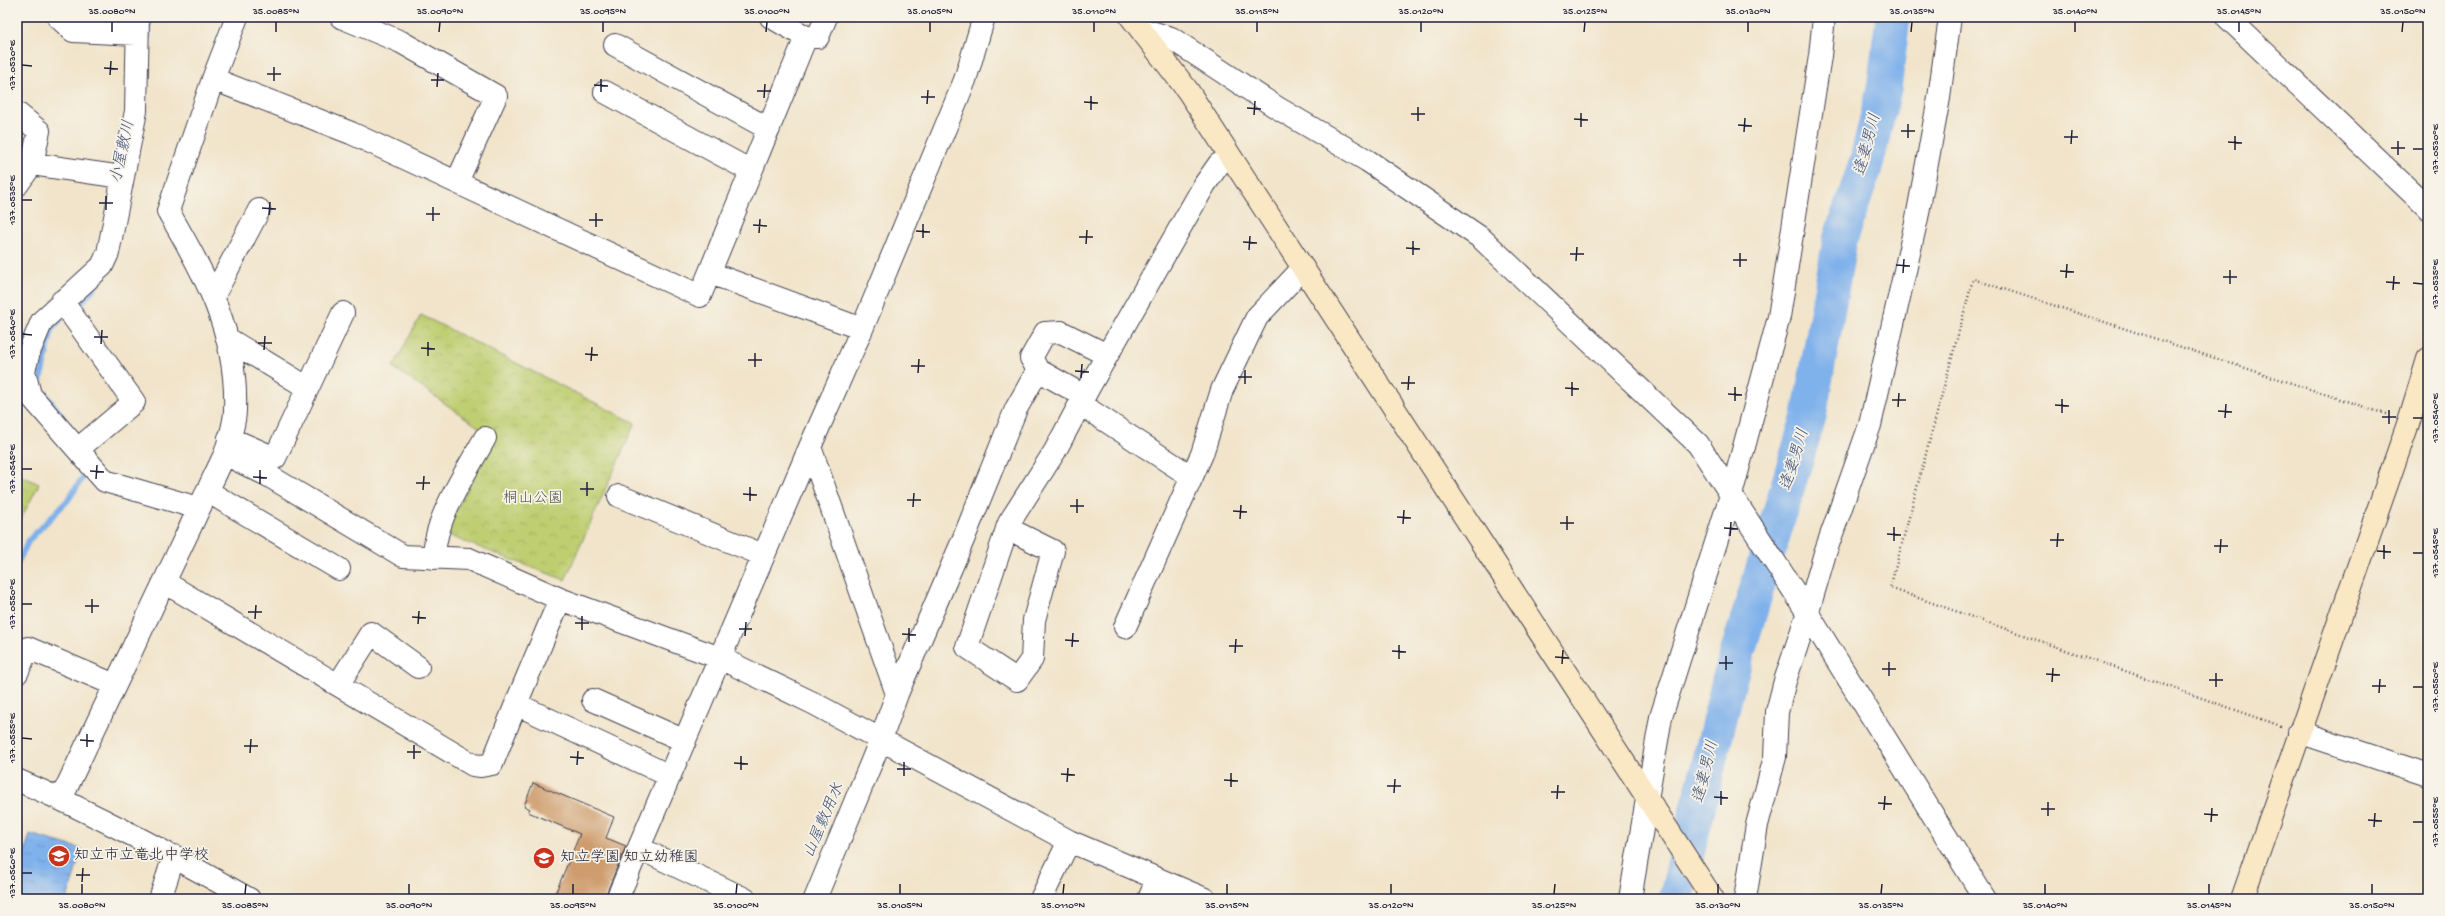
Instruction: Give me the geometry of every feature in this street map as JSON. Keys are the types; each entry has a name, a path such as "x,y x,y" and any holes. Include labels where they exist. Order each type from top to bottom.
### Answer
{"street":[{"path":"58,17 73,31 138,25 136,111 108,253 102,266 62,301 42,321 28,352 24,371 23,390 106,481 203,499 339,569"},
{"path":"61,799 227,446 235,411 233,357 225,325 196,259 168,211 236,17"},
{"path":"341,17 401,42 496,96 457,182"},
{"path":"771,17 806,37 818,37 826,17"},
{"path":"618,899 810,447 862,329 965,80 984,17"},
{"path":"1630,899 1651,804 1661,717 1734,500 1779,317 1820,56 1824,17"},
{"path":"1745,899 1757,825 1775,757 1778,712 1785,680 1807,615 1825,553 1870,425 1917,218 1939,98 1950,17"},
{"path":"2227,17 2428,208"},
{"path":"1136,23 1170,38 1276,107 1368,161 1481,238 1698,444 1797,596 1807,615 1986,899"},
{"path":"1136,23 1188,91 1713,899"},
{"path":"213,79 351,133 700,296 806,37"},
{"path":"615,45 768,129"},
{"path":"605,92 751,171"},
{"path":"17,113 39,131 32,164 17,185"},
{"path":"1007,528 1054,551 1034,620 1032,659 1017,680 967,647 1007,528 1023,499 1055,451 1107,355 1205,184 1219,164 1231,158"},
{"path":"32,164 122,177"},
{"path":"213,297 259,210"},
{"path":"1125,627 1202,454 1222,390 1257,317 1302,268"},
{"path":"710,273 862,329"},
{"path":"62,301 134,402 78,449"},
{"path":"227,446 275,458 343,313"},
{"path":"1107,355 1061,332 1045,333 1031,358 1038,370 1192,476"},
{"path":"228,339 308,388"},
{"path":"2242,899 2299,732 2409,421 2428,359"},
{"path":"816,899 881,739 897,694 971,520 1016,409 1038,370"},
{"path":"434,558 434,545 439,526 485,438"},
{"path":"227,446 269,476 403,556 468,559 560,599 720,658 813,703 881,739 1069,841 1153,889 1205,899"},
{"path":"810,447 897,694"},
{"path":"619,496 764,555"},
{"path":"164,582 473,765 481,766 492,764 560,599"},
{"path":"338,685 371,633 418,667"},
{"path":"17,673 28,648 115,685"},
{"path":"592,700 685,741"},
{"path":"516,704 670,776"},
{"path":"2299,732 2428,775"},
{"path":"17,780 61,799 174,856 249,899"},
{"path":"1041,899 1069,841"},
{"path":"639,848 745,899"},
{"path":"160,899 174,856"}],"path":[{"path":"2299,732 1890,588 1973,279 2409,421"}],"green space":[{"name":"桐山公園","path":"421,315 635,423 565,580 444,534 494,438 393,367"},
{"path":"17,474 39,484 17,527"}],"water":[{"path":"30,834 82,849 67,899 17,899 17,877"}],"building":[{"path":"533,783 614,817 606,838 626,846 604,899 553,899 580,834 528,812 530,809 524,806"}],"waterway":[{"name":"小屋敷川","path":"148,36 149,17"},
{"name":"逢妻男川","path":"1676,899 1729,681 1809,416 1840,240 1866,164 1884,89 1893,17"},
{"name":"小屋敷川","path":"81,303 98,283"},
{"name":"小屋敷川","path":"60,320 52,328 39,386 61,415"},
{"name":"小屋敷川","path":"17,564 29,540 68,500 85,474"}],"place":[{"name":"知立市立竜北中学校","path":"59,856"},
{"name":"知立学園 知立幼稚園","path":"544,858"}],"water label":[{"name":"山屋敷用水","path":"825,821"}]}
